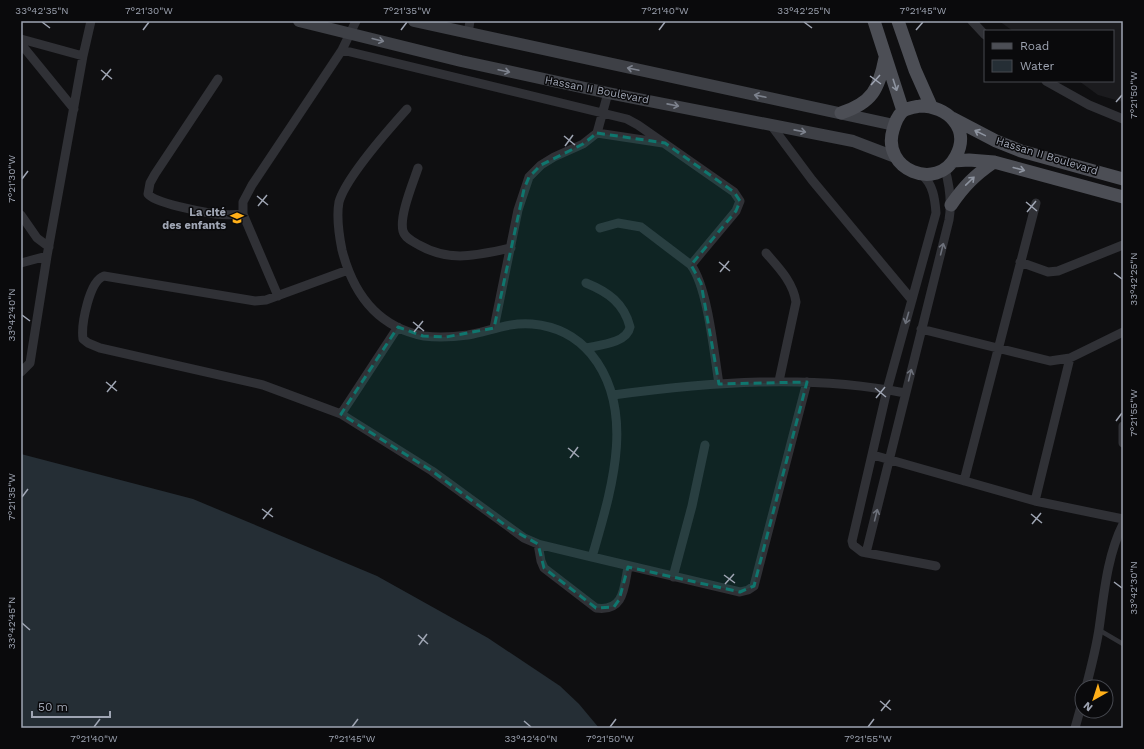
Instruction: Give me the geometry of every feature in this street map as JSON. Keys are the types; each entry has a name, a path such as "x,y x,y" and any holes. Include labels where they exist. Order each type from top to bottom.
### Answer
{"main road":[{"name":"Hassan II Boulevard","path":"299,21 461,61 608,93 854,141 895,157"},
{"path":"414,21 469,27 894,125"},
{"path":"874,21 903,111"},
{"path":"898,21 915,70 931,106"},
{"path":"840,113 858,108 870,97 882,74 885,56"},
{"path":"920,106 931,106 943,110 952,118 958,128 960,140 959,151 949,165 934,174 922,175 911,172 902,166 895,157 891,146 891,136 896,120 903,111 920,106"},
{"name":"Hassan II Boulevard","path":"952,118 996,141 1021,151 1123,179"},
{"name":"Hassan II Boulevard","path":"949,165 969,160 994,162 1123,197"},
{"path":"951,205 964,186 975,175 994,162"}],"street":[{"path":"21,372 30,363 48,252 83,56 91,21"},
{"path":"278,296 243,214 243,202 252,185 342,50 356,21"},
{"path":"972,21 984,34"},
{"path":"21,39 83,56"},
{"path":"21,44 74,109"},
{"path":"342,50 627,119 734,192 740,200 736,211 691,266"},
{"path":"218,79 155,174 148,188 148,194 152,198 161,201 214,214 243,214"},
{"path":"1048,82 1089,105 1123,119"},
{"path":"494,328 518,210 529,177 542,165 554,157 583,144 597,132 608,93"},
{"path":"407,109 351,179 339,202 340,238 348,270 356,290 366,304 382,318 398,327 423,336 446,338 469,335 511,324 545,326 561,331 574,338 586,348 603,372 613,395 616,430 613,478 592,557"},
{"path":"771,125 812,180 912,300"},
{"path":"597,132 664,143"},
{"path":"866,553 949,220 951,205 949,165"},
{"path":"418,168 404,219 403,226 406,236 425,248 451,257 462,257 511,248"},
{"path":"922,175 932,190 936,213 887,390 852,541 857,548 866,553 936,566"},
{"path":"964,481 1036,203"},
{"path":"21,215 48,252"},
{"path":"600,228 618,223 641,227 691,266 701,283 719,384"},
{"path":"1020,262 1048,272 1058,271 1123,245"},
{"path":"21,264 48,252"},
{"path":"766,253 791,283 795,293 796,302 779,381"},
{"path":"348,270 278,296 266,300 255,301 104,276 97,280 91,292 82,327 83,339 100,348 263,385 342,414 432,471 509,528 538,544 740,592 748,590 754,586 808,382"},
{"path":"586,283 614,297 622,307 630,327 627,335 619,339 586,348"},
{"path":"342,414 398,327"},
{"path":"921,329 1050,361 1070,358 1123,332"},
{"path":"1035,500 1070,358"},
{"path":"613,395 665,388 779,381 808,382 905,393"},
{"path":"1123,426 1123,443"},
{"path":"674,577 692,506 705,445"},
{"path":"873,455 890,461 1035,500 1123,519"},
{"path":"1088,679 1111,557 1117,536 1123,524"},
{"path":"538,544 540,562 544,568 596,608 614,607 623,591 628,566"}],"lane":[{"path":"1098,630 1123,644"}],"highlighted area":[{"path":"597,133 665,143 734,192 740,201 736,211 691,265 701,283 719,384 807,382 754,586 740,592 628,567 619,600 614,607 596,608 544,568 538,544 509,528 432,471 341,414 398,327 423,336 446,337 494,328 524,189 529,177 541,165 583,144"}],"shaded area":[{"path":"999,21 1123,21 1123,102 1098,95 1080,82 1114,82 1114,30 1012,30"}],"water":[{"path":"21,454 193,499 377,576 488,638 560,686 579,704 599,728 21,728"}],"place":[{"name":"La cité des enfants","path":"237,218"}]}
